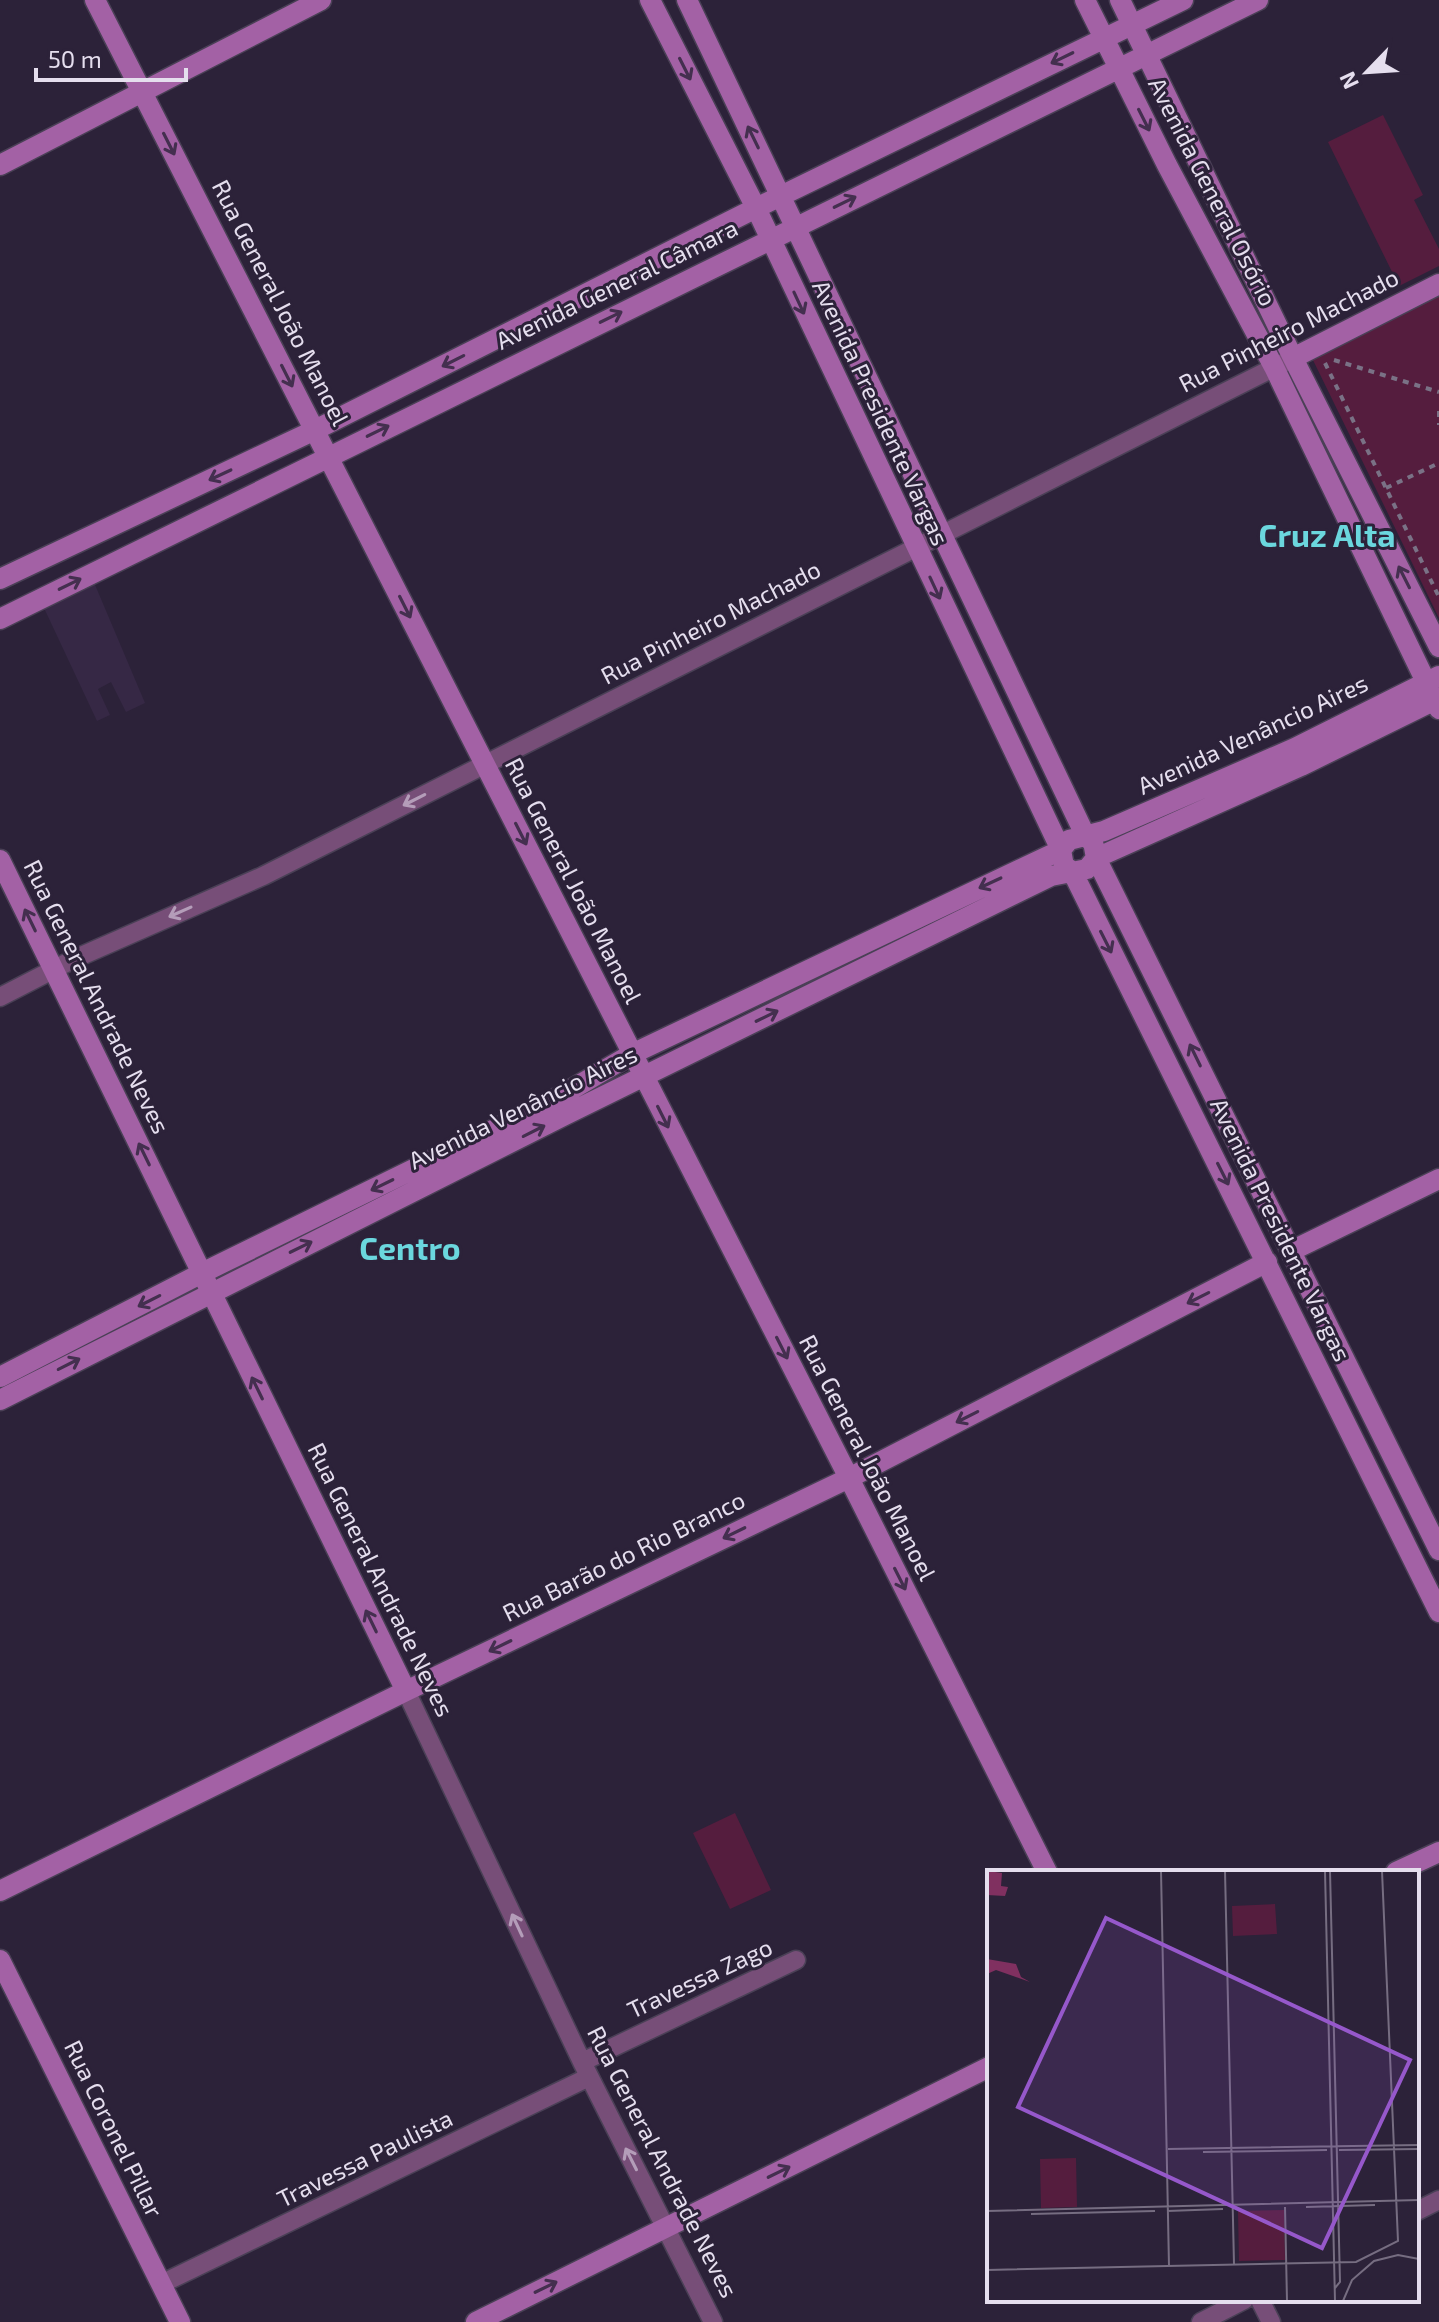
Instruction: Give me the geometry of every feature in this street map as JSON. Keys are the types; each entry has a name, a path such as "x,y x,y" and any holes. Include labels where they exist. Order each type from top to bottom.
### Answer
{"main road":[{"name":"Rua General João Manoel","path":"95,0 1046,1870"},
{"path":"0,165 321,0"},
{"name":"Avenida Presidente Vargas","path":"650,0 756,208 1061,850"},
{"name":"Avenida Presidente Vargas","path":"687,0 1086,837"},
{"name":"Avenida General Osório","path":"1085,0 1167,165 1284,362 1439,647"},
{"name":"Avenida General Osório","path":"1120,0 1436,693"},
{"name":"Avenida General Câmara","path":"0,579 315,430 756,208 1183,0"},
{"name":"Avenida General Câmara","path":"0,619 1118,66 1258,0"},
{"name":"Rua Pinheiro Machado","path":"1284,362 1439,284"},
{"name":"Avenida Venâncio Aires","path":"1096,858 1298,757 1436,693"},
{"name":"Avenida Venâncio Aires","path":"1086,837 1298,757"},
{"path":"1086,837 1093,842 1096,858 1087,869 1079,873 1072,871 1064,866 1061,850 1069,840 1086,837"},
{"name":"Avenida Venâncio Aires","path":"561,1106 632,1054 1061,850"},
{"name":"Avenida Presidente Vargas","path":"1096,858 1439,1550"},
{"name":"Rua General Andrade Neves","path":"0,860 406,1691"},
{"name":"Avenida Presidente Vargas","path":"1072,871 1439,1612"},
{"name":"Avenida Venâncio Aires","path":"0,1377 206,1283 561,1106 643,1077 1051,876 1072,871"},
{"path":"705,1018 717,1041"},
{"name":"Rua Barão do Rio Branco","path":"0,1891 849,1478 1267,1262 1281,1270 1292,1259 1291,1251 1439,1179"},
{"name":"Avenida Venâncio Aires","path":"0,1400 206,1283"},
{"path":"1400,1870 1439,1852"},
{"name":"Rua Coronel Pillar","path":"0,1960 180,2322"},
{"path":"476,2322 987,2068"}],"street":[{"name":"Rua Pinheiro Machado","path":"0,997 263,876 1284,362"},
{"name":"Rua General Andrade Neves","path":"406,1691 585,2070 713,2322"},
{"name":"Travessa Zago","path":"585,2070 796,1960"},
{"name":"Travessa Paulista","path":"161,2284 585,2070"},
{"path":"1419,2210 1439,2200"},
{"path":"1201,2322 1240,2302"},
{"path":"1261,2302 1271,2322"}],"path":[{"path":"1439,392 1321,357 1439,597"},
{"path":"1439,411 1439,425"},
{"path":"1386,488 1439,463"}],"shaded area":[{"path":"1383,115 1423,195 1414,200 1439,249 1439,266 1399,286 1328,142"},
{"path":"1439,293 1439,618 1311,356"},
{"path":"93,580 145,703 126,712 111,682 98,689 110,715 97,721 44,608"},
{"path":"735,1813 771,1890 730,1909 693,1833"}],"district":[{"name":"Cruz Alta","path":"1327,536"},
{"name":"Centro","path":"410,1249"}]}
